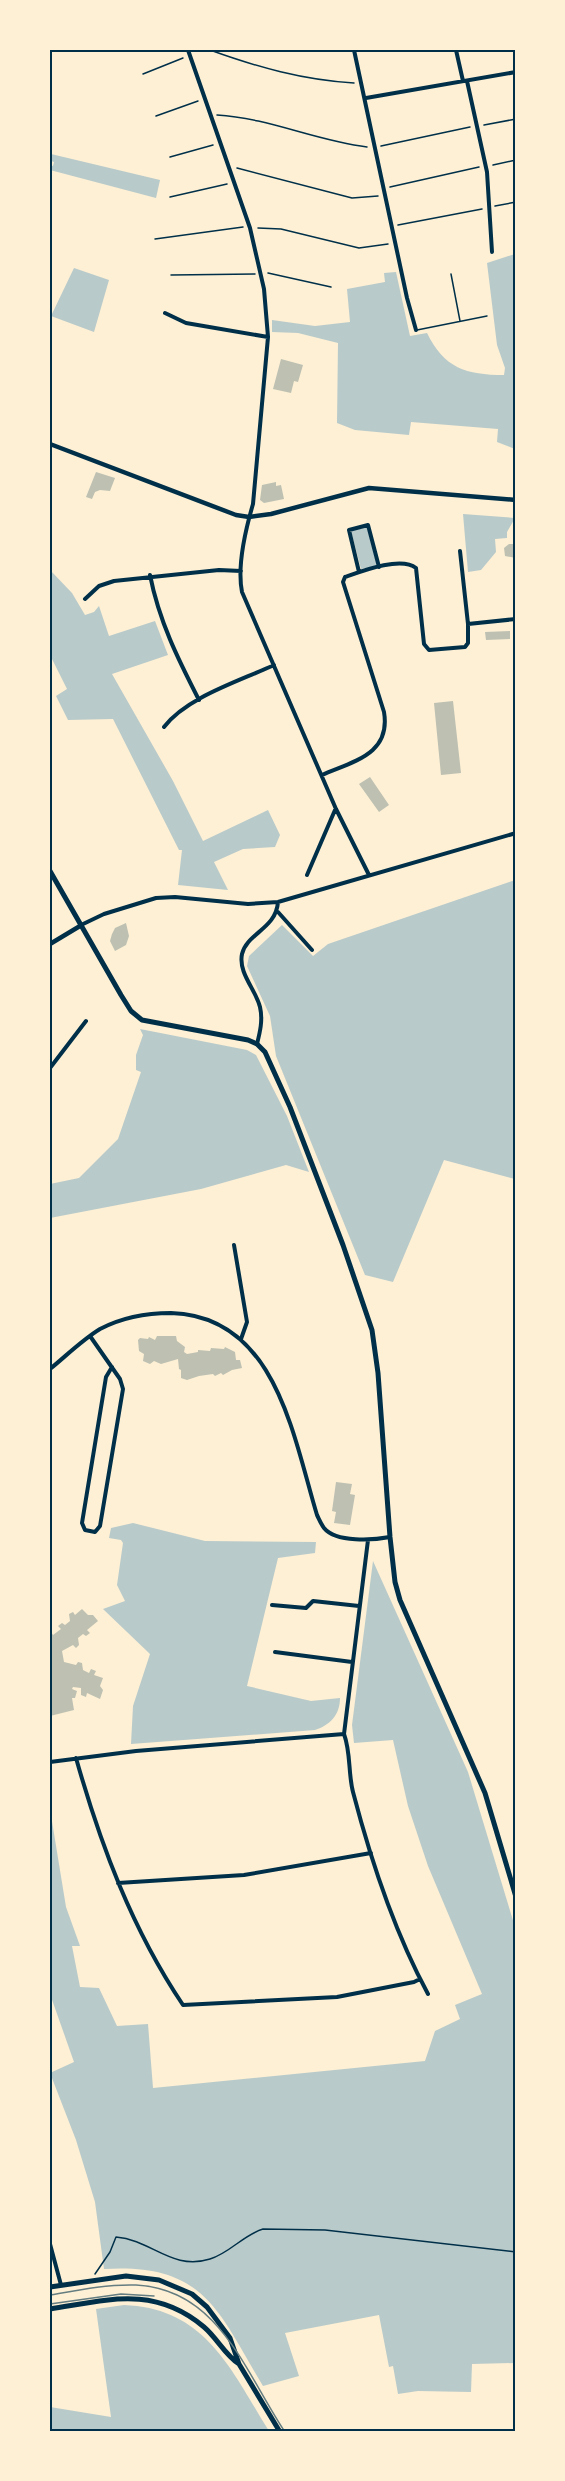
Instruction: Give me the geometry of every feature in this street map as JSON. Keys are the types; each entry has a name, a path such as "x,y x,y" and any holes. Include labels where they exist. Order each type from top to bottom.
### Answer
{"main road":[{"path":"50,871 80,926 132,1011 142,1020 248,1040 258,1044 270,1062 305,1142 372,1330 378,1373 395,1582 407,1619 484,1793 516,1897"},
{"path":"50,2287 126,2277 145,2278 179,2287 192,2294 216,2319 230,2338 239,2364 280,2432"},
{"path":"50,2309 122,2298 142,2298 172,2306 192,2316 207,2329 232,2360 239,2364"}],"street":[{"path":"188,50 250,227 261,273 268,337 253,504 249,517 240,583 247,605 336,809 369,875"},
{"path":"354,50 366,98 391,226 416,330"},
{"path":"456,50 486,166 492,252"},
{"path":"366,98 516,72"},
{"path":"165,313 186,322 268,337"},
{"path":"50,444 220,510 249,517 271,514 369,488 516,500"},
{"path":"359,572 349,530 368,525 379,567"},
{"path":"322,775 370,753 383,739 386,730 384,712 343,582 345,577 398,562 411,564 416,568 424,644 429,650 465,647 468,643 468,624 460,551"},
{"path":"85,599 99,586 114,581 150,575 219,570 242,571"},
{"path":"150,575 166,633 198,700"},
{"path":"468,624 516,619"},
{"path":"164,727 174,714 198,700 274,665"},
{"path":"307,875 336,809"},
{"path":"50,944 104,914 156,898 175,897 248,904 278,902 516,833"},
{"path":"258,1044 262,1024 259,1006 243,969 242,953 278,912 278,902"},
{"path":"278,912 312,950"},
{"path":"50,1068 86,1021"},
{"path":"234,1245 247,1322 241,1339"},
{"path":"50,1369 90,1336 115,1323 135,1317 166,1313 186,1314 207,1321 241,1339 267,1370 279,1393 297,1444 317,1515 324,1528 338,1536 368,1540 390,1537"},
{"path":"90,1336 112,1367 120,1379 123,1389 100,1526 94,1532 86,1530 82,1523 105,1385 112,1367"},
{"path":"368,1540 344,1734 349,1747 351,1786 371,1853 394,1918 428,1994"},
{"path":"272,1605 306,1608 313,1601 359,1606"},
{"path":"275,1652 352,1662"},
{"path":"50,1762 136,1750 344,1734"},
{"path":"76,1758 95,1823 118,1883 137,1926 165,1978 183,2005 337,1997 414,1982 420,1978"},
{"path":"118,1883 244,1875 371,1853"},
{"path":"50,2244 62,2285"}],"lane":[{"path":"451,274 460,322"},
{"path":"416,330 487,316"}],"path":[{"path":"210,50 280,73 323,81 362,83"},
{"path":"143,74 190,56"},
{"path":"156,116 204,98"},
{"path":"211,117 218,115 258,121 325,141 375,147 516,119"},
{"path":"170,157 220,143"},
{"path":"384,188 516,160"},
{"path":"228,167 352,198 385,195"},
{"path":"170,197 234,182"},
{"path":"391,226 516,201"},
{"path":"155,239 250,227 280,229 359,248 395,243"},
{"path":"171,274 261,273 331,287"},
{"path":"96,2280 95,2273 110,2252 116,2237 142,2244 182,2262 190,2263 219,2256 256,2231 263,2229 325,2230 516,2252"}],"shaded area":[{"path":"51,154 160,180 156,198 50,170 50,165 53,166 54,162 51,161"},
{"path":"515,254 515,449 497,442 498,429 411,422 409,435 355,430 337,423 338,343 298,333 272,332 272,320 315,326 350,322 347,289 385,282 384,273 396,272 410,336 427,333 449,362 467,371 504,375 505,368 497,345 487,263"},
{"path":"74,268 109,280 94,332 51,316"},
{"path":"463,514 515,518 507,532 507,538 495,539 496,552 481,570 468,572"},
{"path":"367,527 377,566 361,569 351,531"},
{"path":"50,570 72,593 85,615 94,612 99,606 109,636 155,621 168,655 112,674 173,781 203,841 268,810 280,835 275,847 243,849 214,862 228,890 178,885 182,850 179,850 113,719 68,720 56,696 67,689 50,655"},
{"path":"515,880 515,1179 444,1160 393,1282 365,1275 276,1056 270,1016 247,966 249,956 282,925 313,956 328,944"},
{"path":"140,1029 247,1050 256,1055 287,1116 309,1172 286,1165 201,1189 50,1218 50,1184 79,1178 118,1139 141,1072 136,1070 136,1055 143,1035"},
{"path":"133,1523 205,1541 316,1542 315,1553 278,1558 247,1686 311,1701 340,1698 336,1714 330,1722 315,1730 131,1744 133,1706 150,1654 103,1609 125,1601 117,1585 123,1543 121,1540 109,1538 111,1528"},
{"path":"373,1561 468,1772 515,1927 515,2363 472,2364 471,2392 418,2391 398,2394 393,2366 389,2367 379,2315 285,2333 299,2376 263,2386 220,2314 204,2297 187,2284 165,2274 138,2269 104,2269 95,2202 76,2140 50,2073 74,2062 50,1994 50,1809 66,1907 80,1946 72,1946 80,1987 99,1988 117,2026 148,2024 153,2088 425,2061 435,2031 460,2019 455,2005 482,1994 428,1866 408,1806 393,1740 354,1743 352,1725"},
{"path":"124,2305 152,2309 176,2317 196,2330 228,2365 269,2431 50,2431 50,2407 111,2417 96,2309"}],"building":[{"path":"281,359 303,365 298,382 294,381 291,393 273,389"},
{"path":"96,472 115,478 110,491 95,492 92,499 86,497"},
{"path":"276,482 276,486 281,485 284,499 264,503 260,500 262,485"},
{"path":"509,544 516,544 516,558 505,556 504,548"},
{"path":"510,631 510,639 486,640 485,632"},
{"path":"453,701 461,773 441,775 434,703"},
{"path":"370,777 389,805 379,812 359,784"},
{"path":"126,923 129,936 126,945 115,951 110,941 112,934 115,928"},
{"path":"157,1336 176,1336 177,1341 185,1347 184,1352 187,1354 198,1352 198,1350 210,1351 211,1348 224,1349 225,1347 235,1352 236,1360 240,1360 242,1368 223,1375 213,1374 187,1380 181,1378 178,1359 161,1364 154,1361 150,1364 143,1361 144,1354 139,1351 138,1340 149,1337 155,1340"},
{"path":"336,1482 352,1484 350,1494 355,1495 350,1525 334,1523 336,1512 332,1511"},
{"path":"82,1609 98,1621 87,1630 90,1633 78,1638 79,1645 76,1648 73,1645 62,1651 64,1662 76,1665 78,1662 82,1663 83,1670 89,1673 91,1669 96,1671 94,1675 103,1678 100,1686 103,1690 100,1699 87,1693 86,1697 81,1695 81,1688 73,1687 72,1689 77,1691 75,1698 72,1698 74,1710 50,1716 50,1630 53,1635 61,1629 58,1626 70,1621 69,1614 73,1612 75,1615"}],"tram line":[{"path":"50,2295 103,2286 136,2285 165,2290 189,2301 209,2317 227,2338 285,2432"},
{"path":"50,2304 121,2294 154,2296"}]}
